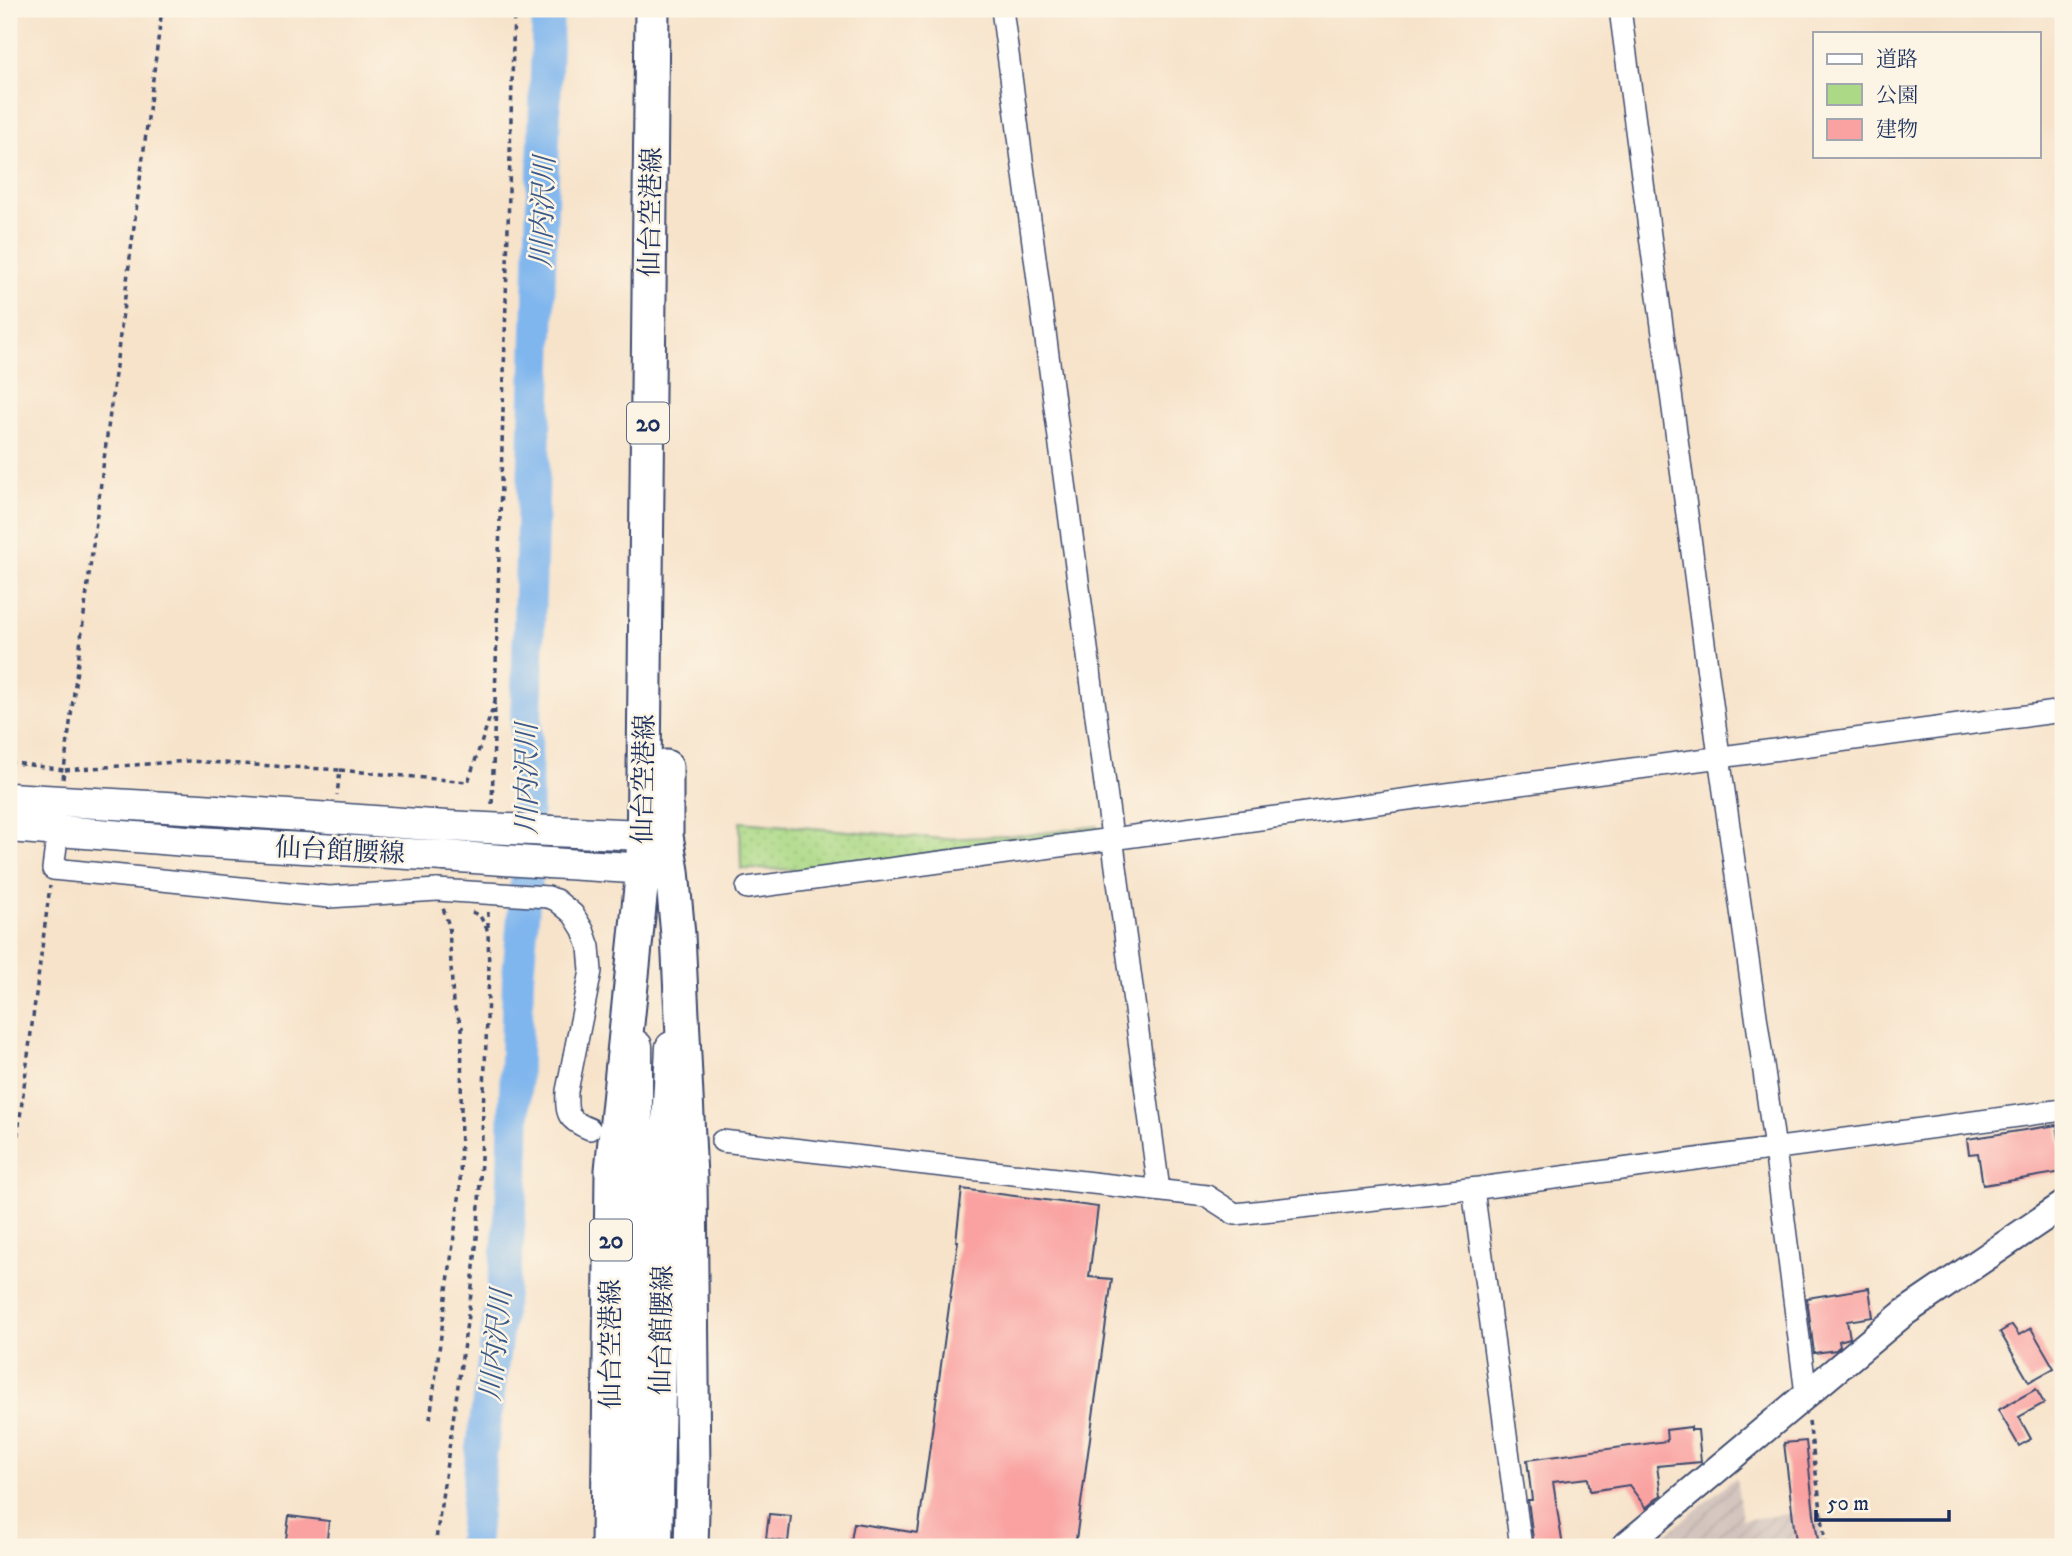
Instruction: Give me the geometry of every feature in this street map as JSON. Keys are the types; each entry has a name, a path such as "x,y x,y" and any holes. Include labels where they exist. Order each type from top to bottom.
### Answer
{"main road":[{"name":"仙台空港線","path":"652,9 656,853 678,935 690,1177 693,1475 691,1547"},
{"name":"仙台空港線","path":"607,1547 612,1170 637,934 656,853 674,9"},
{"name":"仙台館腰線","path":"9,798 60,816 199,842 549,863 656,853"},
{"name":"仙台館腰線","path":"9,827 60,816 201,809 551,831 656,853"},
{"name":"仙台館腰線","path":"637,934 647,1473"},
{"name":"仙台館腰線","path":"647,1473 678,935"},
{"path":"635,1547 647,1473"},
{"path":"647,1473 657,1547"}],"street":[{"path":"1002,9 1158,1190"},
{"path":"1620,9 1806,1394"},
{"path":"747,888 2063,711"},
{"path":"60,816 52,869 329,897 548,897 556,900 573,914 589,947 591,971 566,1091 566,1109 570,1118 590,1129"},
{"path":"722,1141 1208,1196 1235,1214 1473,1189 2063,1110"},
{"path":"1473,1189 1521,1547"},
{"path":"1624,1547 1904,1313 2063,1205"}],"path":[{"path":"60,816 162,9"},
{"path":"495,702 514,9"},
{"path":"9,762 64,770 189,761 340,770 337,795"},
{"path":"9,1185 14,1166 52,869"},
{"path":"430,1419 460,1191 462,1027 453,1004 449,926 439,896"},
{"path":"435,1547 478,1227 489,973 488,931"},
{"path":"1806,1394 1826,1547"}],"shaded area":[{"path":"1736,1477 1742,1520 1818,1510 1822,1547 1651,1547"}],"green space":[{"path":"740,822 944,839 1027,835 1097,826 1098,833 829,870 741,869"}],"building":[{"path":"2057,1125 2063,1151 2063,1172 1983,1185 1978,1153 1969,1154 1967,1139"},
{"path":"962,1189 1098,1207 1089,1277 1112,1279 1075,1547 850,1547 854,1523 918,1533 958,1241"},
{"path":"1869,1288 1873,1317 1847,1321 1850,1338 1839,1341 1840,1346 1836,1350 1814,1353 1807,1298"},
{"path":"2012,1325 2019,1335 2031,1328 2054,1368 2029,1382 2000,1332"},
{"path":"2036,1389 2044,1403 2019,1417 2031,1439 2019,1446 1998,1410"},
{"path":"1691,1427 1691,1430 1698,1430 1701,1462 1657,1466 1661,1495 1646,1508 1629,1485 1590,1491 1588,1478 1553,1482 1563,1547 1534,1547 1528,1500 1532,1500 1527,1460 1667,1441 1666,1430"},
{"path":"1806,1441 1819,1547 1797,1547 1794,1527 1784,1443"},
{"path":"769,1514 791,1516 788,1542 766,1539"},
{"path":"289,1516 329,1521 326,1547 285,1547"}],"waterway":[{"name":"川内沢川","path":"473,1547 481,1455 507,1255 513,1179 518,977 527,868 526,720 548,9"}]}
